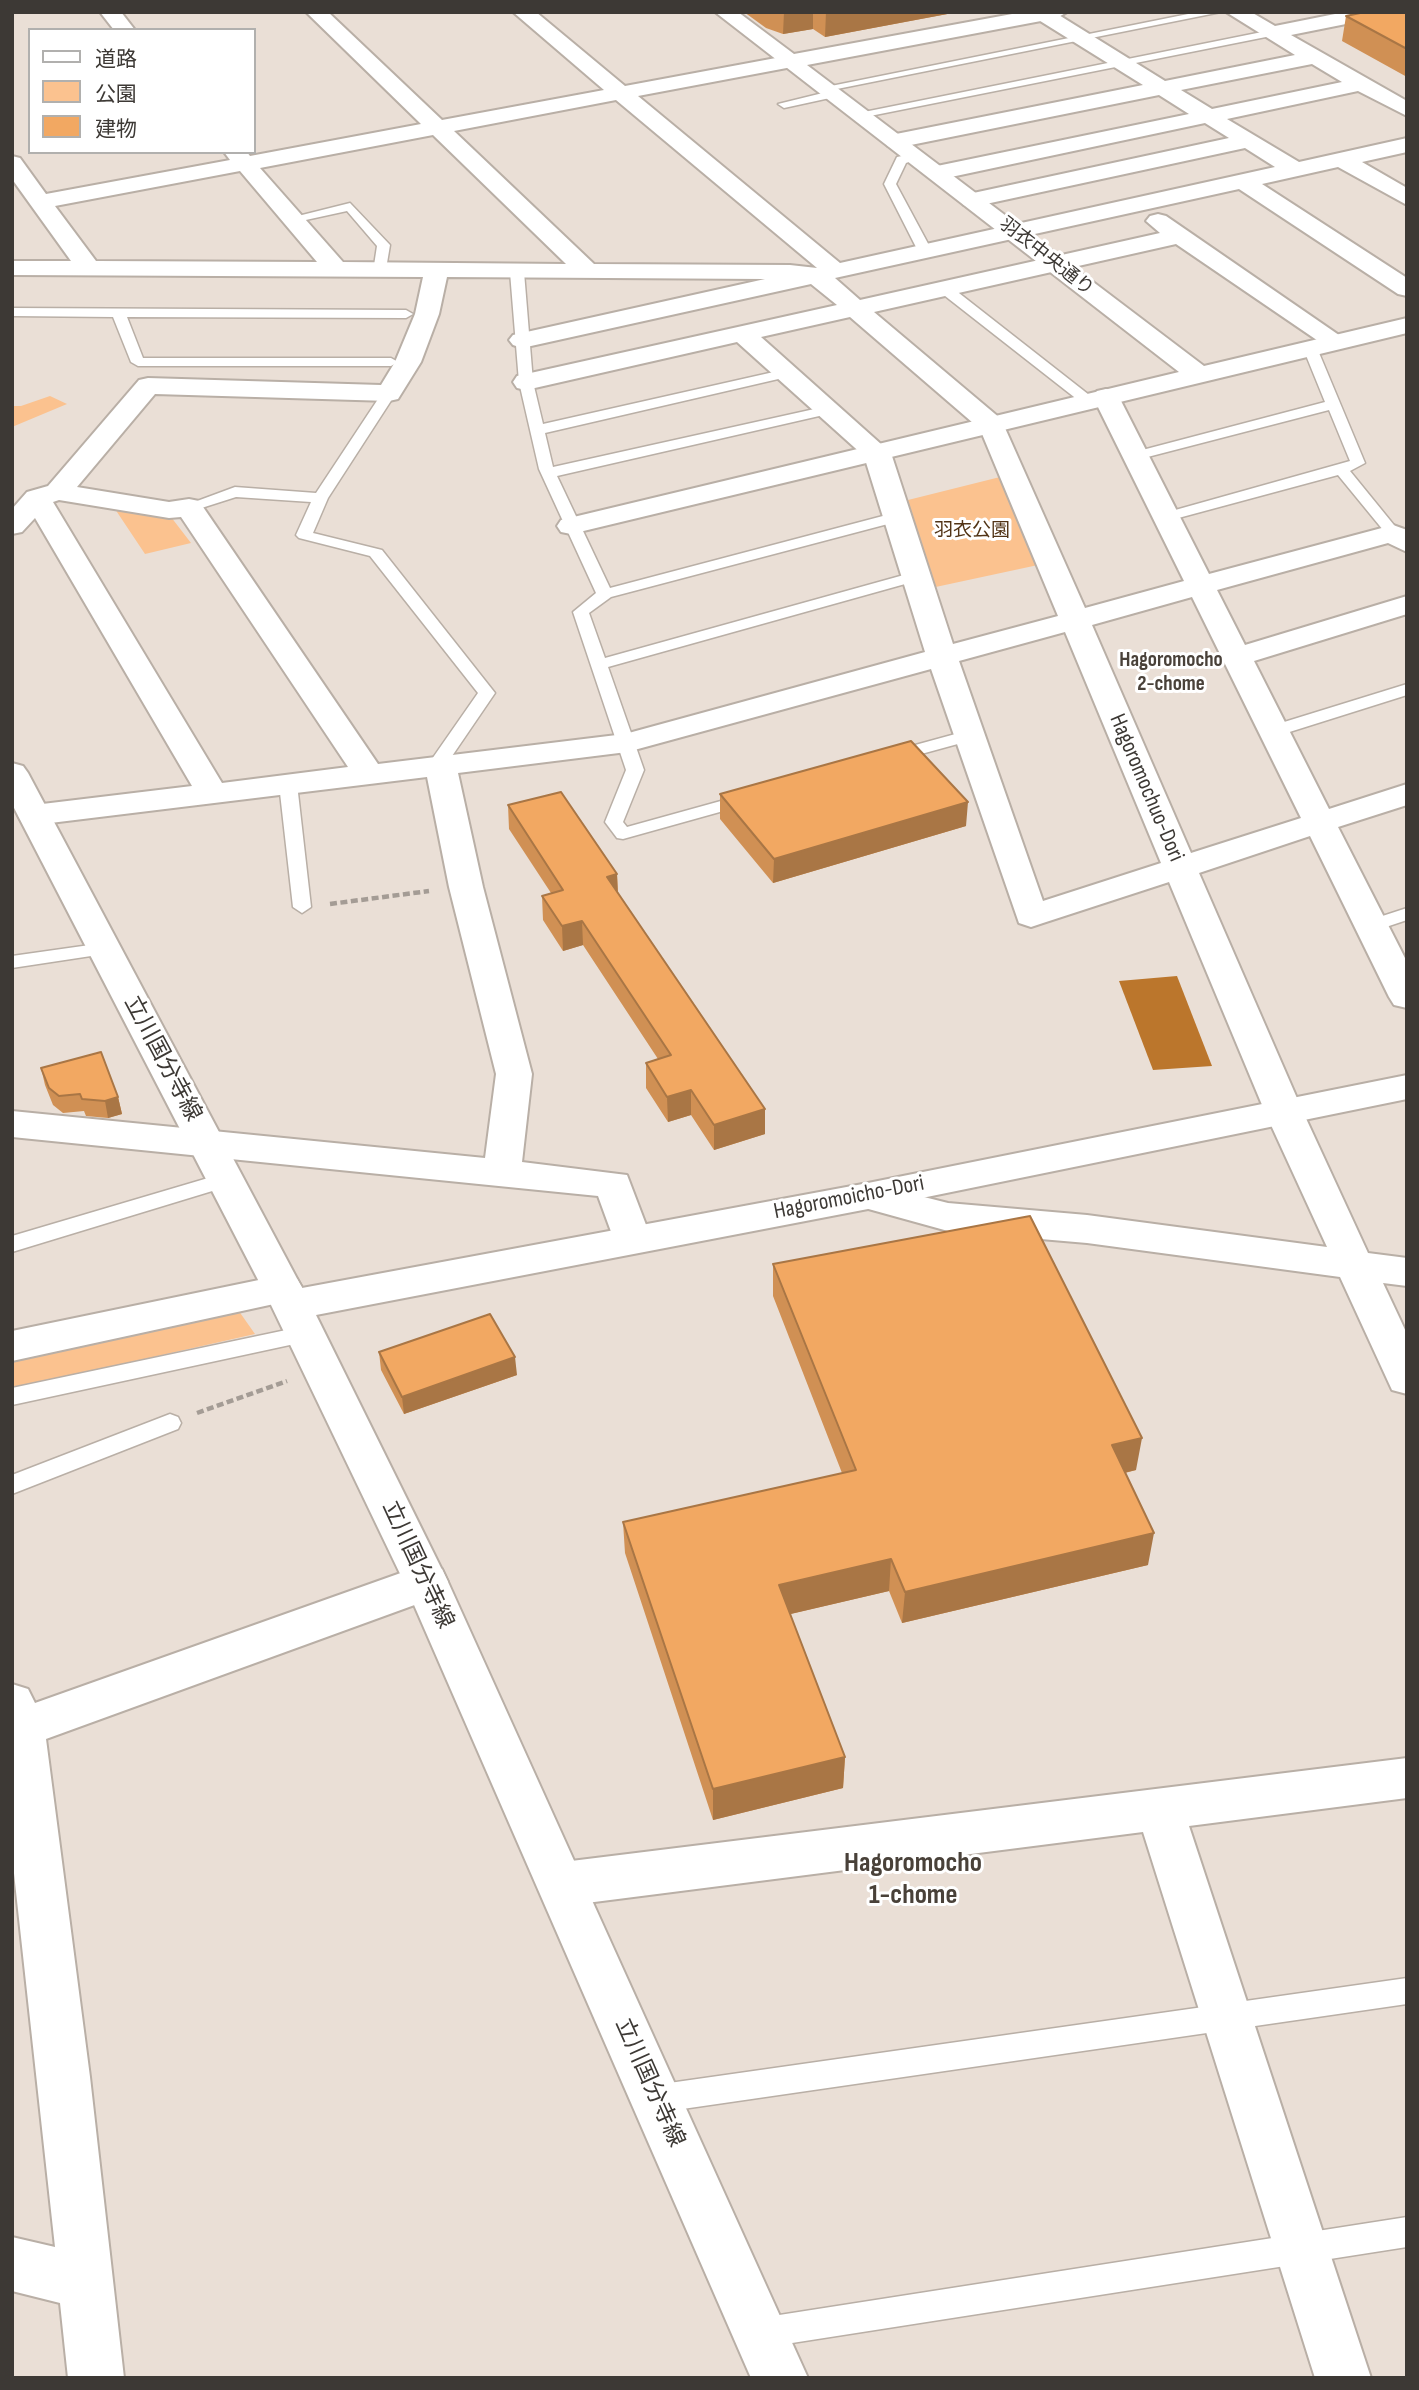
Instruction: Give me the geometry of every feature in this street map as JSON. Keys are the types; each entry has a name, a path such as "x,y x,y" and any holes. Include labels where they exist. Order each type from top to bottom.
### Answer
{"street":[{"path":"110,12 123,28"},
{"path":"316,12 590,273"},
{"path":"523,12 621,93 825,273 855,309 992,425"},
{"name":"羽衣中央通り","path":"725,12 1198,374"},
{"path":"1236,12 1407,110"},
{"path":"1272,33 1376,12"},
{"path":"41,202 240,158 437,128 1050,13 1083,38 1294,169"},
{"path":"896,141 1315,57"},
{"path":"937,173 1361,84"},
{"path":"972,200 1248,141"},
{"path":"522,340 1407,145"},
{"path":"240,158 338,272"},
{"path":"1341,159 1407,198"},
{"path":"12,163 89,269"},
{"path":"1241,180 1407,289"},
{"path":"1133,204 1336,342"},
{"path":"526,382 1180,236"},
{"path":"12,268 436,273 825,273"},
{"path":"12,526 48,495 148,386 389,393 408,362 427,314 436,273"},
{"path":"572,526 1407,325"},
{"path":"743,334 877,453 942,657 1031,916 1407,794"},
{"path":"1097,399 1136,456 1407,997"},
{"name":"Hagoromochuo-Dori","path":"992,425 1284,1112 1407,1379"},
{"path":"48,495 169,510 189,507 369,774"},
{"path":"48,495 212,793"},
{"path":"34,815 627,743 1200,586 1400,539"},
{"path":"1236,657 1407,605"},
{"path":"441,766 466,887 514,1074 502,1173"},
{"name":"立川国分寺線","path":"12,773 293,1309 426,1582 563,1884 655,2099 780,2378"},
{"name":"Hagoromoicho-Dori","path":"12,1346 293,1309 631,1238 868,1196 1407,1087"},
{"path":"12,1124 613,1184 631,1238"},
{"path":"868,1196 948,1217 1087,1229 1407,1272"},
{"path":"96,2378 64,2077 15,1721 426,1582"},
{"path":"563,1884 1159,1807 1407,1778"},
{"path":"1159,1807 1343,2378"},
{"path":"12,2264 85,2282"}],"lane":[{"path":"785,104 831,91 1216,12"},
{"path":"860,114 1272,33"},
{"path":"917,157 901,160 890,184 925,251"},
{"path":"292,219 350,207 384,245 380,272"},
{"path":"517,272 526,382 548,473 605,593"},
{"path":"945,289 1097,399"},
{"path":"12,312 406,314"},
{"path":"118,312 138,362 391,362"},
{"path":"1167,517 1358,463 1310,348"},
{"path":"537,430 788,373"},
{"path":"389,393 320,498 304,535 376,553 487,693 441,759 441,766"},
{"path":"1136,456 1335,404"},
{"path":"548,473 828,410"},
{"path":"1341,469 1400,539"},
{"path":"189,507 234,492 320,498"},
{"path":"770,792 623,834 614,822 635,771 581,612 605,593 898,517"},
{"path":"598,664 916,576"},
{"path":"1274,731 1407,689"},
{"path":"877,762 970,735"},
{"path":"288,784 302,907"},
{"path":"1371,926 1407,914"},
{"path":"12,962 104,950"},
{"path":"12,1244 225,1180"},
{"path":"12,1397 293,1309"},
{"path":"12,1485 170,1423"},
{"path":"655,2099 1407,1991"},
{"path":"760,2333 1407,2232"}],"path":[{"path":"302,907 466,887"},
{"path":"170,1423 287,1381"}],"green space":[{"path":"50,396 67,404 12,427 12,406 21,406"},
{"name":"羽衣公園","path":"1000,477 1038,565 931,588 904,501"},
{"path":"115,509 171,517 191,543 145,554"},
{"path":"236,1307 255,1334 12,1389 12,1358"}],"shaded area":[{"path":"1177,976 1212,1066 1153,1070 1119,981"}],"building":[{"path":"1365,12 1407,12 1407,49 1346,16"},
{"path":"911,741 968,802 774,859 720,794"},
{"path":"561,792 617,874 607,877 765,1109 714,1125 691,1090 667,1097 646,1063 671,1055 582,921 562,926 542,896 563,890 508,805"},
{"path":"101,1052 118,1097 105,1101 82,1099 80,1094 59,1096 49,1088 41,1068"},
{"path":"1030,1216 1142,1438 1112,1445 1154,1533 905,1592 891,1559 779,1585 845,1757 713,1789 623,1522 856,1470 773,1264"},
{"path":"490,1314 515,1357 402,1397 379,1352"}],"district":[{"name":"Hagoromocho 2-chome","path":"1171,673"},
{"name":"Hagoromocho 1-chome","path":"913,1880"}]}
